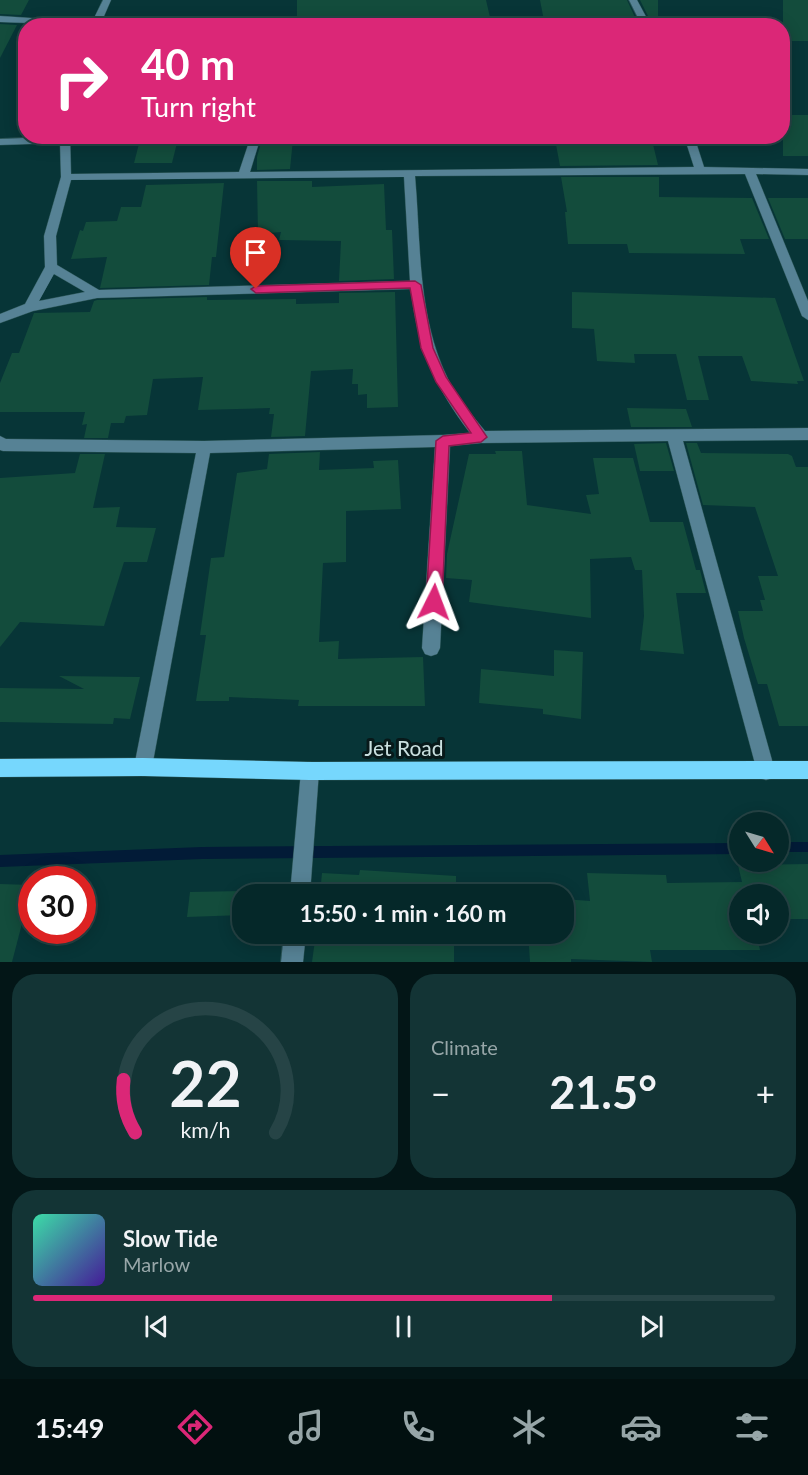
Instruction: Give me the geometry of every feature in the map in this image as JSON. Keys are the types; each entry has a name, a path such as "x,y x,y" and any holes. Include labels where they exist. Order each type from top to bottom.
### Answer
{"main road":[{"name":"Jet Road","path":"0,768 143,767 310,771 808,770"}],"street":[{"path":"98,18 107,0"},
{"path":"633,0 643,18"},
{"path":"0,19 18,20"},
{"path":"0,142 18,141"},
{"path":"30,307 51,267 50,236 66,177 65,144"},
{"path":"244,174 253,144"},
{"path":"692,144 700,170"},
{"path":"66,177 700,170 808,172"},
{"path":"749,171 808,316"},
{"path":"409,174 415,285 427,348 441,379 481,437"},
{"path":"51,267 98,294"},
{"path":"0,319 30,307 98,294 415,285"},
{"path":"0,442 3,445 204,447 443,441 481,437 808,434"},
{"path":"674,435 766,771"},
{"path":"431,648 443,441"},
{"path":"143,767 204,447"},
{"path":"301,884 310,771"},
{"path":"292,962 294,944"}],"building":[{"path":"0,0 29,0 21,15 0,14"},
{"path":"297,0 486,0 490,18 297,18"},
{"path":"540,0 627,0 635,18 543,18"},
{"path":"640,0 658,0 658,18 649,18"},
{"path":"783,0 808,0 808,41 790,41 790,18 783,18"},
{"path":"0,24 17,25 0,58"},
{"path":"790,115 808,115 808,156 783,156 783,144 790,144"},
{"path":"139,144 177,144 172,163 134,163"},
{"path":"261,144 292,144 290,169 257,170"},
{"path":"556,144 653,144 658,165 560,166"},
{"path":"561,177 659,177 659,197 752,198 769,239 740,239 745,254 629,253 627,244 568,244 565,212 567,212"},
{"path":"257,181 312,181 312,187 384,184 386,230 392,230 394,279 339,281 341,241 279,240 281,232 258,234"},
{"path":"224,183 216,257 212,257 209,285 100,288 107,257 71,259 80,230 83,231 86,222 117,221 121,207 141,207 146,185"},
{"path":"768,198 808,198 808,239 785,239"},
{"path":"395,292 398,407 367,408 367,394 358,395 358,384 352,384 353,369 311,371 305,436 271,437 274,414 269,414 270,408 198,410 203,377 153,379 147,415 126,416 124,423 111,423 108,438 84,438 87,424 82,425 85,412 0,412 0,383 12,353 19,353 34,313 90,312 94,301 97,300 207,297 207,300 296,299 296,304 339,303 339,293"},
{"path":"572,292 775,298 804,381 797,381 798,384 751,381 742,356 698,356 709,400 687,400 676,354 634,354 635,363 597,361 594,329 572,328"},
{"path":"627,408 686,409 692,427 631,427"},
{"path":"666,443 674,471 640,471 634,444"},
{"path":"686,443 697,443 701,453 788,454 792,456 796,467 808,467 808,726 779,726 767,684 758,684 744,638 738,611 763,611 760,600 765,600 758,576 778,576 755,507 703,505"},
{"path":"495,451 522,451 527,505 591,514 586,495 599,494 593,458 633,458 650,522 683,522 696,570 700,570 706,593 676,593 684,654 640,650 644,616 642,570 635,570 631,557 590,559 591,618 469,602 472,580 446,578 447,554 469,454 496,454"},
{"path":"320,452 319,470 374,468 373,461 398,460 401,509 346,511 346,562 323,563 319,642 339,641 338,659 423,657 425,706 298,706 299,700 229,697 229,701 196,701 206,635 200,635 211,558 224,557 237,473 267,469 269,454"},
{"path":"80,454 105,454 93,508 120,507 116,527 156,528 147,562 124,562 104,626 20,622 0,647 0,478 75,473"},
{"path":"554,650 583,652 581,719 543,714 543,709 479,703 481,669 554,676"},
{"path":"59,676 140,677 130,719 114,718 113,724 0,722 0,688 84,689"},
{"path":"789,864 808,864 808,919 789,919 789,884 729,884 729,944 759,944 760,950 650,950 652,962 571,959 571,962 530,962 529,946 492,944 574,944 574,900 590,901 587,873 666,875 667,883 742,882 740,872 789,872"},
{"path":"360,870 456,876 456,884 321,884 322,873 359,875"},
{"path":"0,884 18,885 18,939 12,962 0,962"},
{"path":"232,891 232,915 187,917 190,892"},
{"path":"314,944 454,944 454,962 312,962"}],"waterway":[{"path":"789,847 808,847"},
{"path":"0,861 202,853 729,848"}],"route":[{"path":"256,289 415,285 427,348 441,379 481,437 443,441 434,602"}]}
